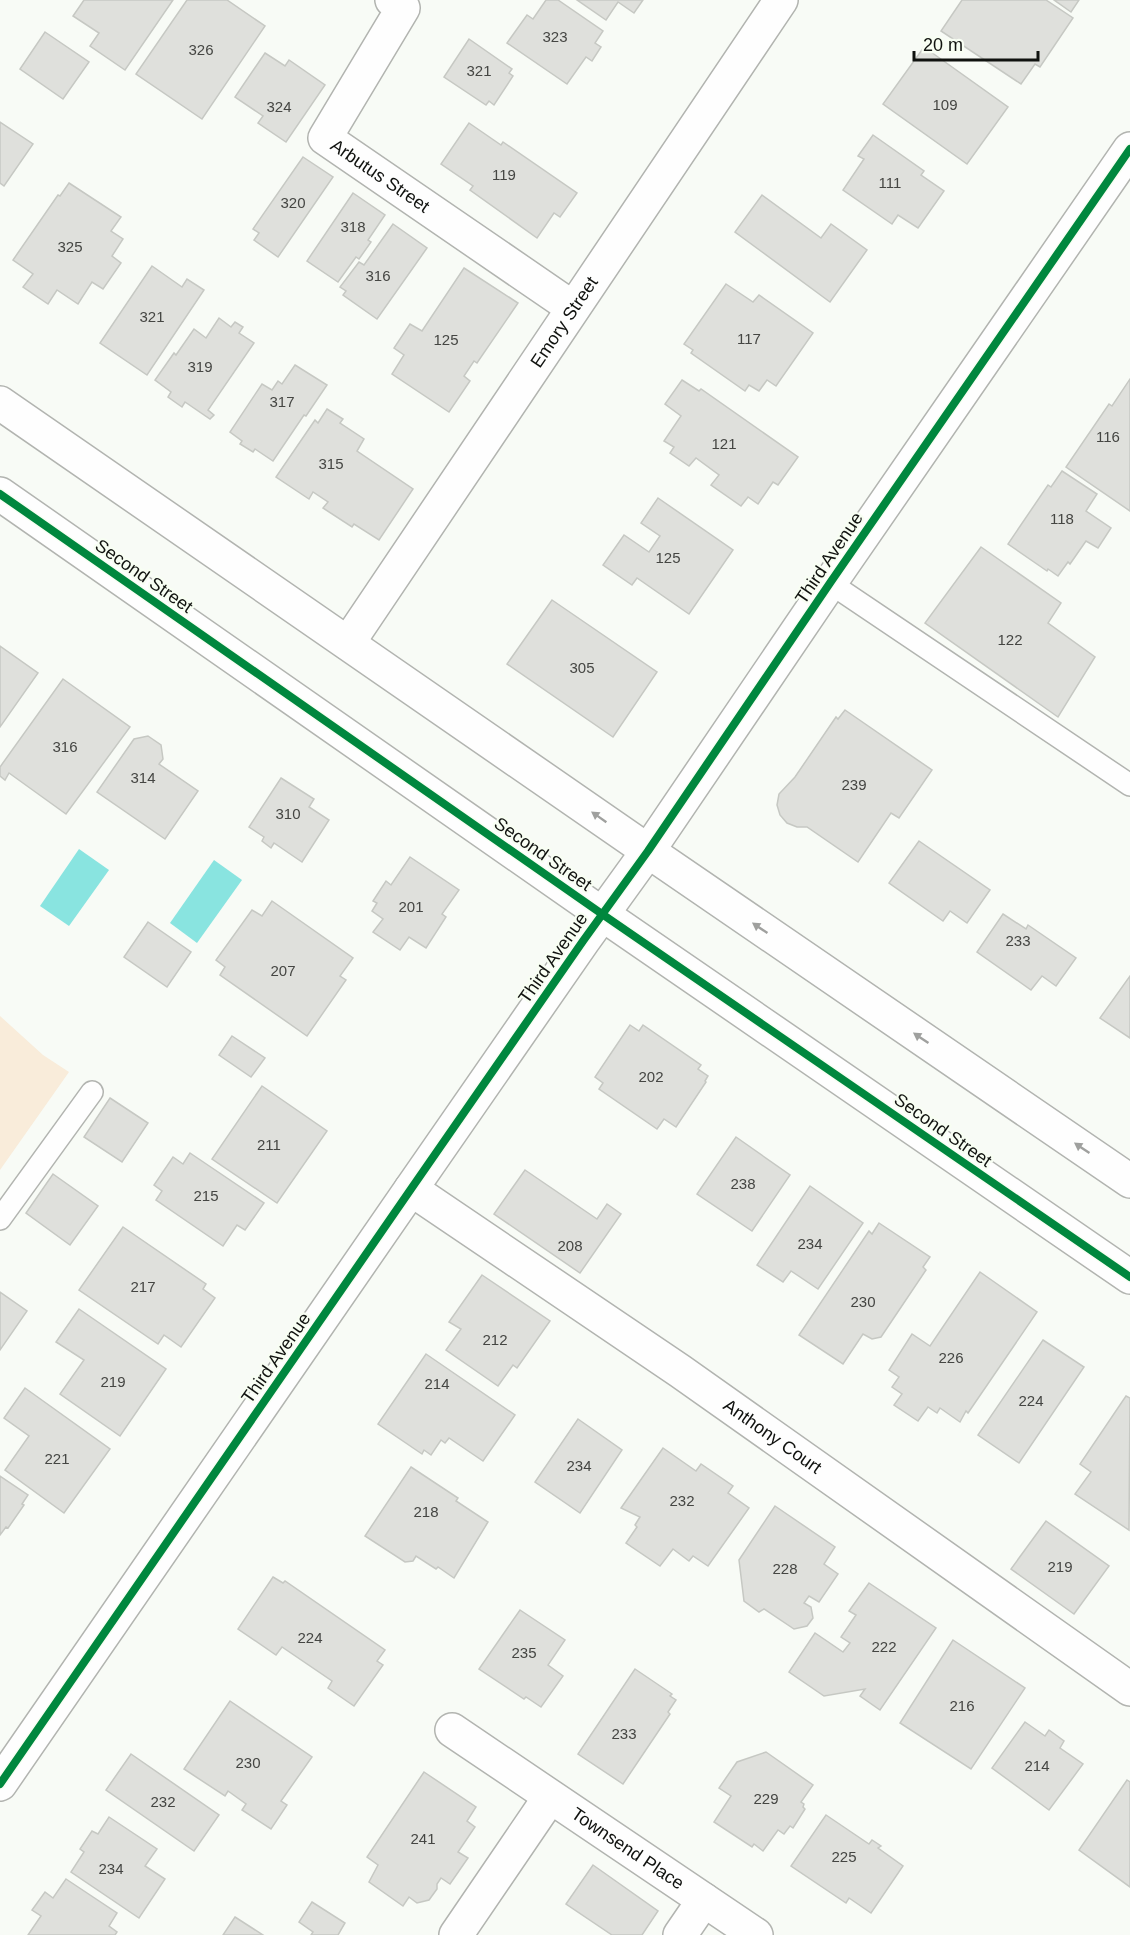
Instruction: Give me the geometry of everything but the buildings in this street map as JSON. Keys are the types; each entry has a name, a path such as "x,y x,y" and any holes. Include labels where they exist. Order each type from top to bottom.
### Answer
{"street":[{"name":"Emory Street","path":"348,643 777,1"},
{"name":"Arbutus Street","path":"401,3 325,138 573,308"},
{"name":"Third Avenue","path":"0,1784 602,914 648,852 830,583 1130,149"},
{"path":"0,403 648,852 1130,1181"},
{"name":"Second Street","path":"0,494 602,914 1130,1277"},
{"name":"Anthony Court","path":"411,1190 680,1371 1130,1689"},
{"name":"Townsend Place","path":"452,1730 756,1935"},
{"name":"Townsend Place","path":"456,1935 550,1797"},
{"path":"680,1935 704,1900"}],"lane":[{"path":"830,583 1130,785"},
{"path":"0,1219 92,1092"}],"shaded area":[{"path":"0,1016 43,1055 69,1072 0,1170"}],"water":[{"path":"79,849 109,870 69,926 40,906"},
{"path":"214,860 242,880 197,943 170,923"}],"cycle path":[{"path":"0,1784 583,941 648,851 1130,149"},
{"path":"0,494 602,914 1130,1277"}]}
